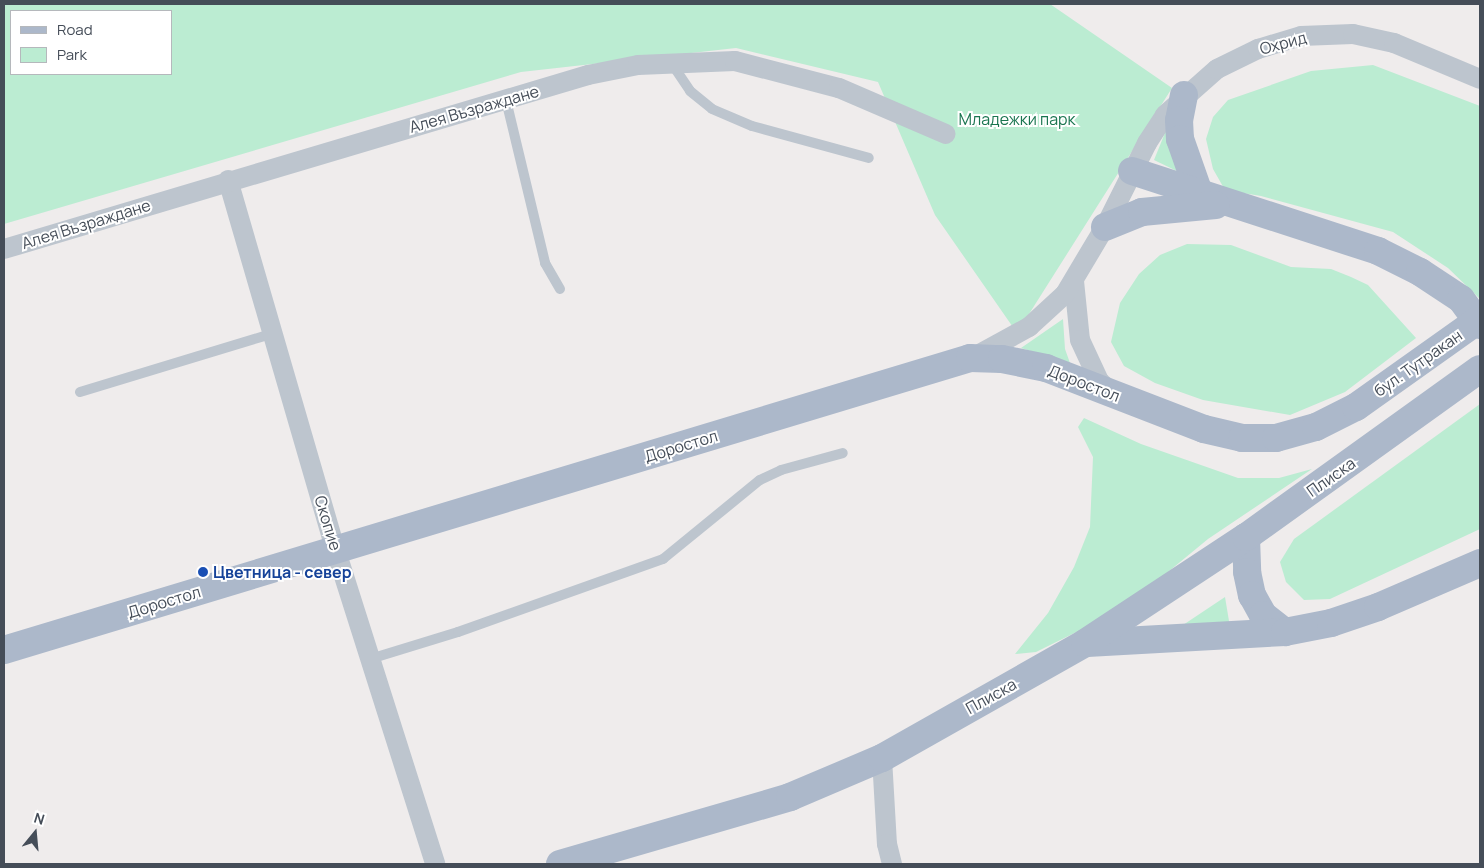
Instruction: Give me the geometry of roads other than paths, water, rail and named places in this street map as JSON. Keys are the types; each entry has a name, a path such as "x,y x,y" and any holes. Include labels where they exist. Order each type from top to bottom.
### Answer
{"main road":[{"path":"1184,95 1179,120 1180,139 1199,193"},
{"path":"1132,171 1230,204 1332,233 1378,251 1420,272 1461,299 1480,325"},
{"path":"1105,227 1142,212 1165,207 1230,204"},
{"name":"бул. Тутракан","path":"1356,407 1480,319"},
{"name":"Доростол","path":"4,650 970,358 1002,359 1046,368 1204,429 1242,438 1276,438 1316,427 1356,407"},
{"name":"Плиска","path":"560,864 790,798 882,758 1085,643 1246,537 1381,442 1480,369"},
{"path":"1246,537 1247,572 1252,595 1263,614 1285,632"},
{"path":"1085,643 1285,632 1331,623 1378,608 1480,563"}],"street":[{"name":"Охрид","path":"970,358 1029,328 1057,303 1074,281 1105,227 1132,171 1166,115 1184,95 1216,69 1258,49 1301,36 1353,34 1394,43 1480,79"},
{"name":"Алея Възраждане","path":"4,249 228,180 588,75 638,65 744,63 839,88 946,134"},
{"name":"Скопие","path":"228,180 336,551 435,864"},
{"path":"1074,281 1080,340 1099,381 1114,395"},
{"path":"882,758 887,844 892,864"}],"lane":[{"path":"672,64 690,91 712,109 752,126 869,158"},
{"path":"506,100 545,263 560,289"},
{"path":"80,392 272,334"},
{"path":"370,659 458,632 663,558 760,480 782,470 843,453"}],"place":[{"name":"Цветница - север","path":"203,572"}],"park label":[{"name":"Младежки парк","path":"1017,119"}]}
